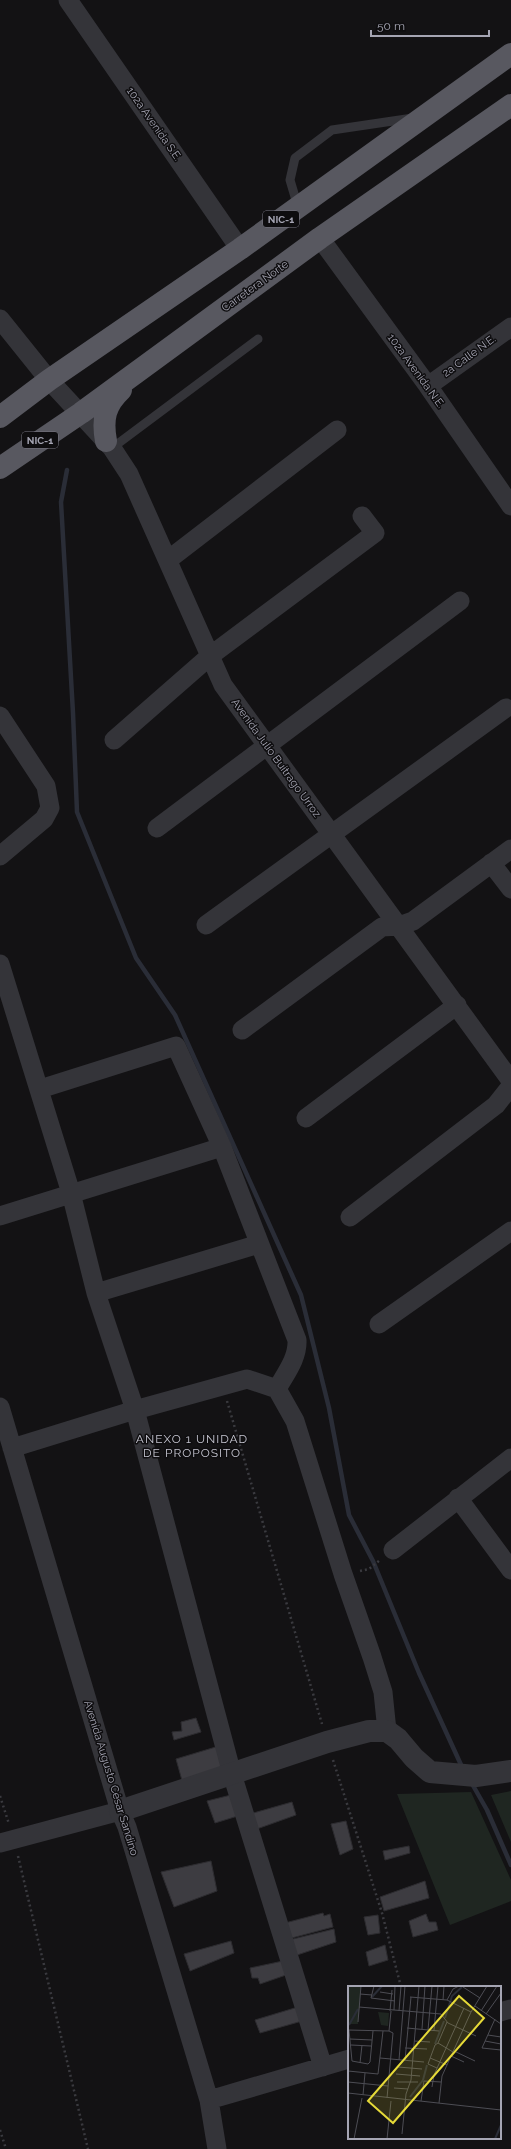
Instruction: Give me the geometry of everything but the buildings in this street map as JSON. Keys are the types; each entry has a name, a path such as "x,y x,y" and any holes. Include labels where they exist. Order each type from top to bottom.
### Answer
{"highway":[{"name":"NIC-1","path":"0,417 49,380 240,249 511,54"},
{"name":"Carretera Norte","path":"0,468 147,365 320,238 511,105"},
{"path":"109,444 104,418 108,404 147,365"}],"street":[{"name":"102a Avenida S.E.","path":"68,0 240,249"},
{"name":"102a Avenida N.E.","path":"320,238 428,386 511,506"},
{"name":"Avenida Julio Buitrago Urroz","path":"2,325 49,380 81,412 109,444 129,474 223,685 511,1081"},
{"name":"2a Calle N.E.","path":"428,386 511,327"},
{"path":"168,560 337,430"},
{"path":"114,740 210,656 375,533 362,516"},
{"path":"157,828 460,601"},
{"path":"206,926 506,708"},
{"path":"0,716 46,786 50,808 44,819 0,856"},
{"path":"242,1030 382,927 399,926 413,921 511,849"},
{"path":"491,863 511,889"},
{"path":"0,964 71,1193 96,1293 135,1410 232,1774 322,2067"},
{"path":"306,1118 456,1006"},
{"path":"40,1089 176,1046 222,1147 297,1340 297,1349 292,1364 277,1389"},
{"path":"350,1217 496,1105 511,1086"},
{"path":"0,1216 222,1147"},
{"path":"379,1324 511,1231"},
{"path":"96,1293 259,1244"},
{"path":"9,1457 135,1410 222,1384 247,1379 277,1389 295,1422 343,1574 372,1657 383,1692 387,1731"},
{"name":"Avenida Augusto César Sandino","path":"0,1407 9,1457 120,1811 127,1827 209,2100 217,2149"},
{"path":"388,1554 511,1458"},
{"path":"458,1498 511,1570"},
{"path":"7,1841 120,1811 327,1742 369,1730 387,1731 398,1739 414,1758 430,1772 452,1776 476,1776 511,1771"},
{"path":"501,2012 511,2009"},
{"path":"209,2100 348,2059"}],"lane":[{"path":"298,207 290,180 295,158 332,130 424,116"},
{"path":"109,444 258,339"}],"path":[{"path":"222,1384 327,1742 382,1913 401,1986"},
{"path":"369,1569 388,1554"},
{"path":"0,1796 7,1841 88,2149"},
{"path":"0,2130 6,2149"}],"shaded area":[{"path":"511,1791 511,1842 491,1795"},
{"path":"471,1792 511,1880 511,1901 450,1925 397,1794"}],"waterway":[{"path":"67,470 61,502 77,812 136,958 175,1015 301,1295 329,1408 349,1515 373,1561 419,1673 462,1767"},
{"path":"471,1782 487,1810 511,1865"}],"district":[{"name":"ANEXO 1 UNIDAD DE PROPOSITO","path":"192,1446"}]}
